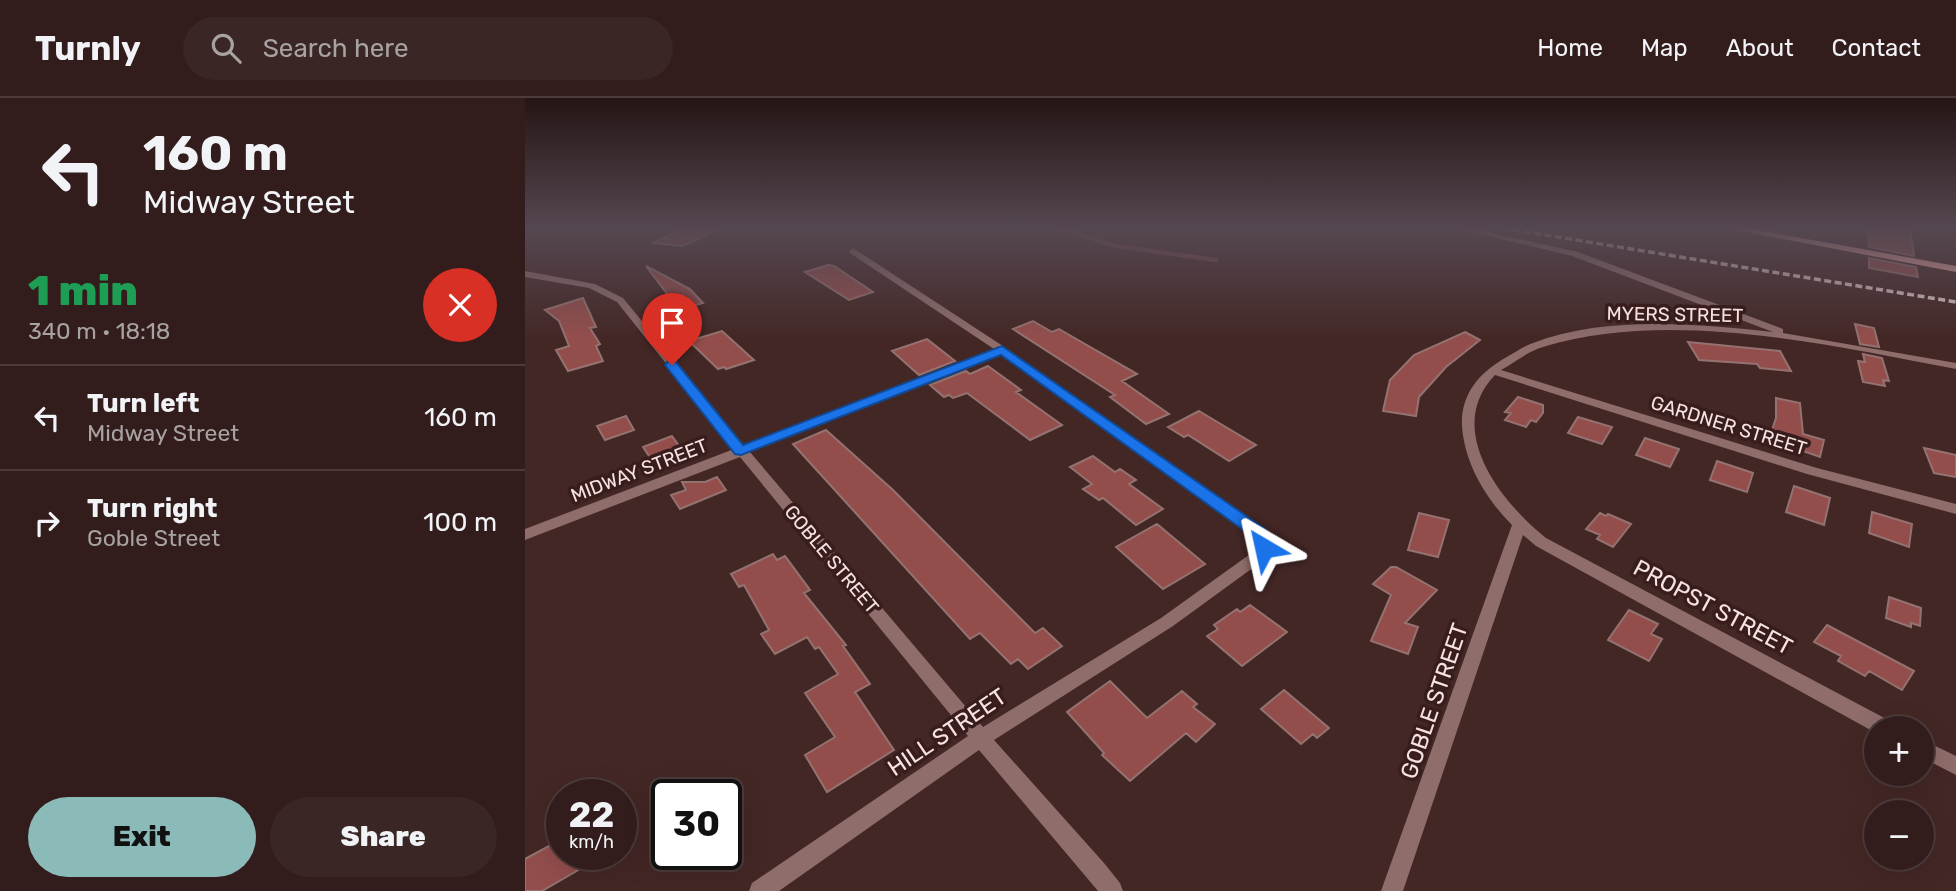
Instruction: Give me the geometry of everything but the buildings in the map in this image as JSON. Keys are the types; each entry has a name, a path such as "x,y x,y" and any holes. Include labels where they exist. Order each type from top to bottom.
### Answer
{"main road":[{"path":"1936,265 1956,269"}],"street":[{"path":"874,265 1002,350"},
{"path":"1604,265 1802,340"},
{"name":"GOBLE STREET","path":"525,274 592,286 620,300 741,451 1112,891"},
{"name":"MYERS STREET","path":"1519,526 1490,488 1469,436 1468,409 1471,398 1493,371 1525,349 1548,340 1592,330 1660,327 1802,340 1956,366"},
{"name":"MIDWAY STREET","path":"525,535 1002,350"},
{"name":"HILL STREET","path":"761,891 981,738 1167,622 1260,555 1264,540 1259,533 1002,350"},
{"name":"GARDNER STREET","path":"1493,371 1812,471 1956,509"},
{"name":"GOBLE STREET","path":"1392,891 1418,824 1519,526"},
{"name":"PROPST STREET","path":"1519,526 1541,542 1864,717"},
{"path":"1934,754 1956,766"}],"railway":[{"path":"1730,265 1956,302"}],"route":[{"path":"672,365 741,451 1002,350 1259,533 1264,540 1264,548"}]}
